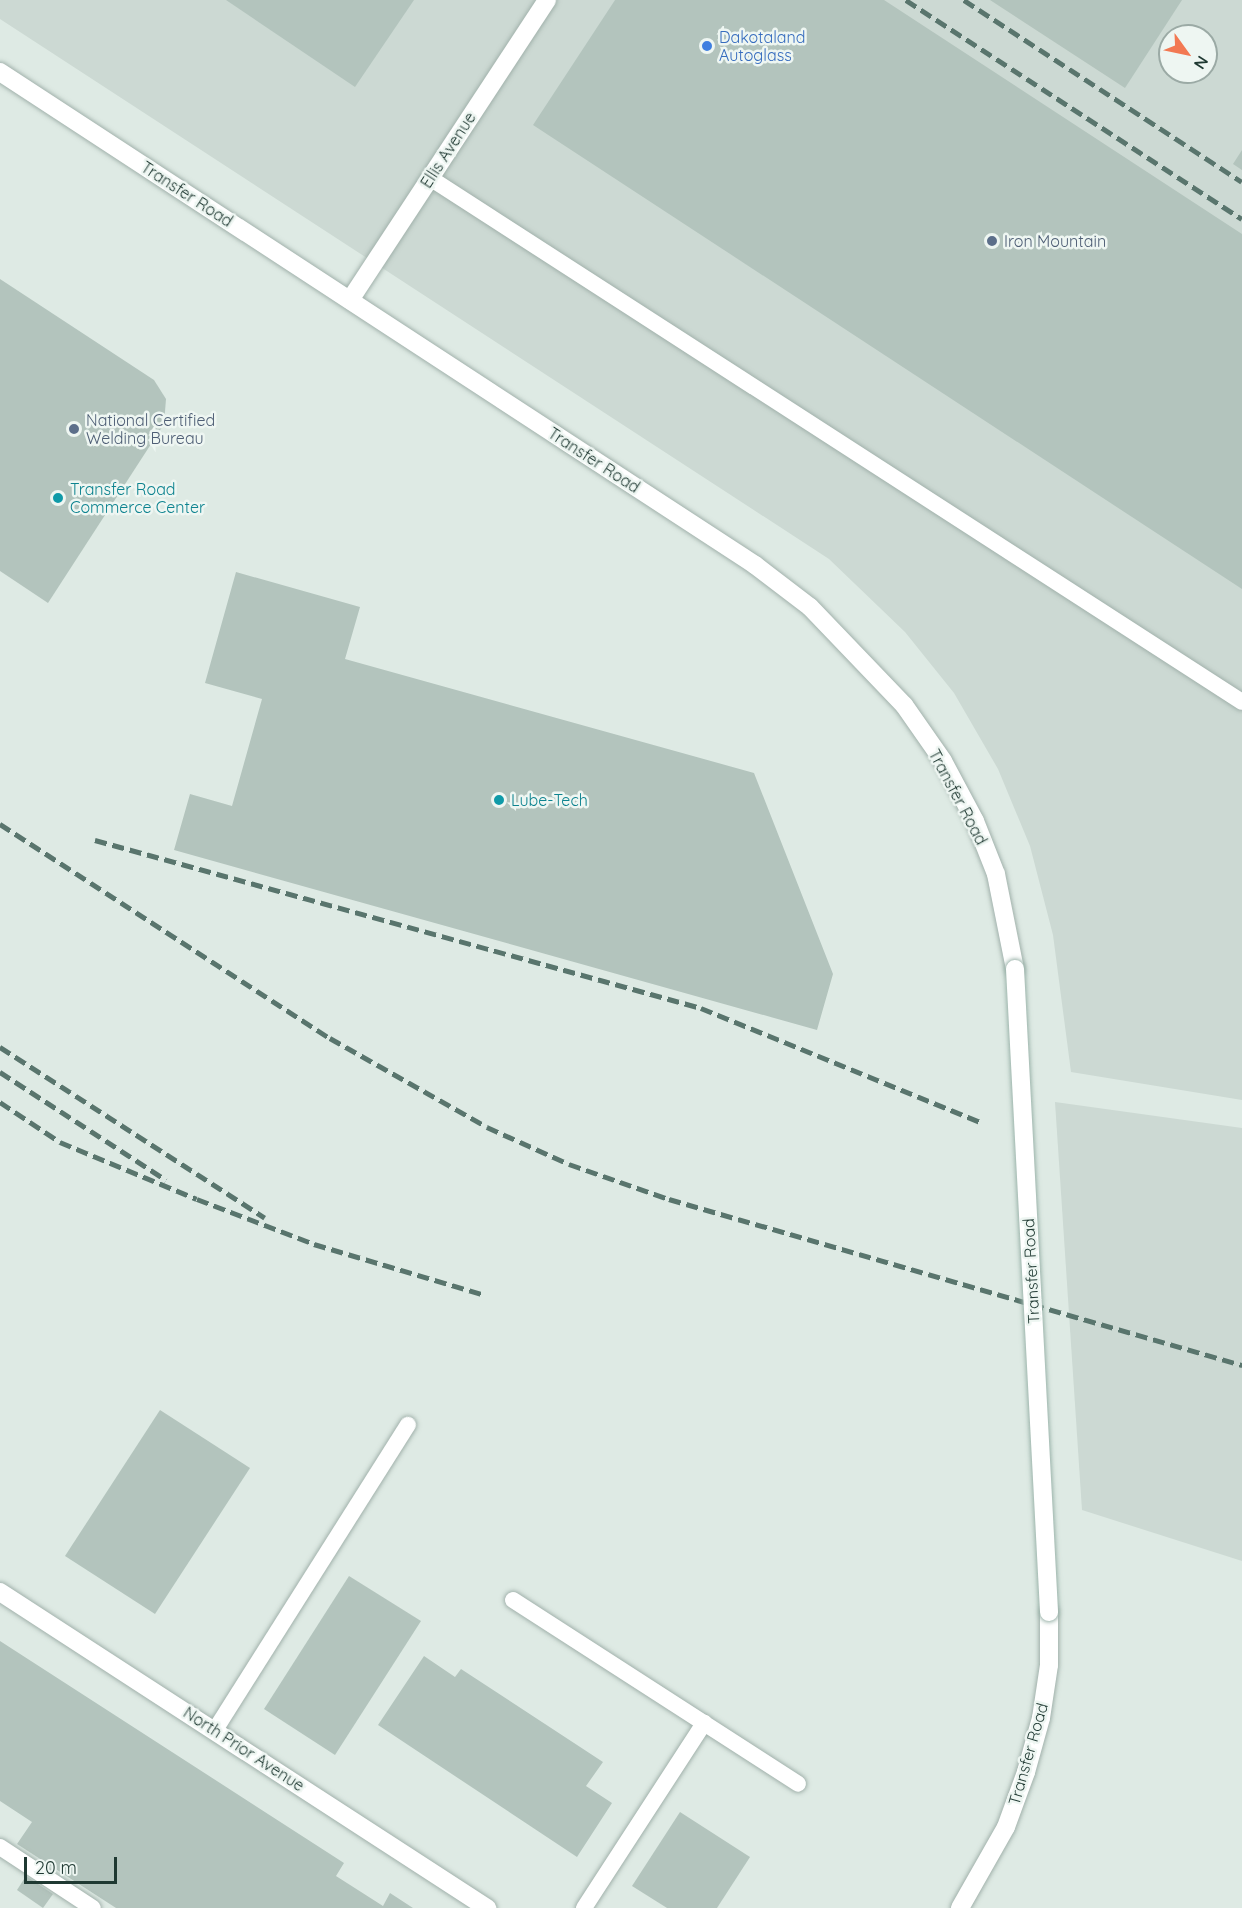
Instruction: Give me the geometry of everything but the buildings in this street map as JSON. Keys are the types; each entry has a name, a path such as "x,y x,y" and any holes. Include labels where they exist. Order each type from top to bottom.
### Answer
{"main road":[{"name":"Ellis Avenue","path":"350,300 547,0"},
{"name":"Transfer Road","path":"0,72 755,565 810,607 859,655 917,724 943,761 975,821 996,874 1015,969 1049,1612 1049,1665 1042,1708 1026,1772 1006,1827 960,1908"},
{"name":"North Prior Avenue","path":"0,1592 487,1908"}],"lane":[{"path":"430,178 1242,702"},
{"path":"215,1730 408,1425"},
{"path":"513,1600 798,1784"},
{"path":"584,1908 704,1723"},
{"path":"0,1847 93,1908"}],"shaded area":[{"path":"0,0 1242,0 1242,1100 1071,1072 1053,935 1030,846 998,769 954,693 905,632 829,559 0,19"},
{"path":"1055,1102 1242,1128 1242,1561 1082,1510"}],"railway":[{"path":"906,0 1242,219"},
{"path":"964,0 1242,182"},
{"path":"0,824 330,1038 487,1127 569,1164 669,1199 1242,1365"},
{"path":"95,840 701,1008 981,1122"},
{"path":"0,1047 265,1218"},
{"path":"0,1072 166,1180"},
{"path":"0,1102 60,1142 197,1199 314,1244 485,1295"}],"place":[{"name":"Dakotaland Autoglass","path":"707,46"},
{"name":"Iron Mountain","path":"992,241"},
{"name":"National Certified Welding Bureau","path":"74,429"},
{"name":"Transfer Road Commerce Center","path":"58,498"},
{"name":"Lube-Tech","path":"499,800"}]}
